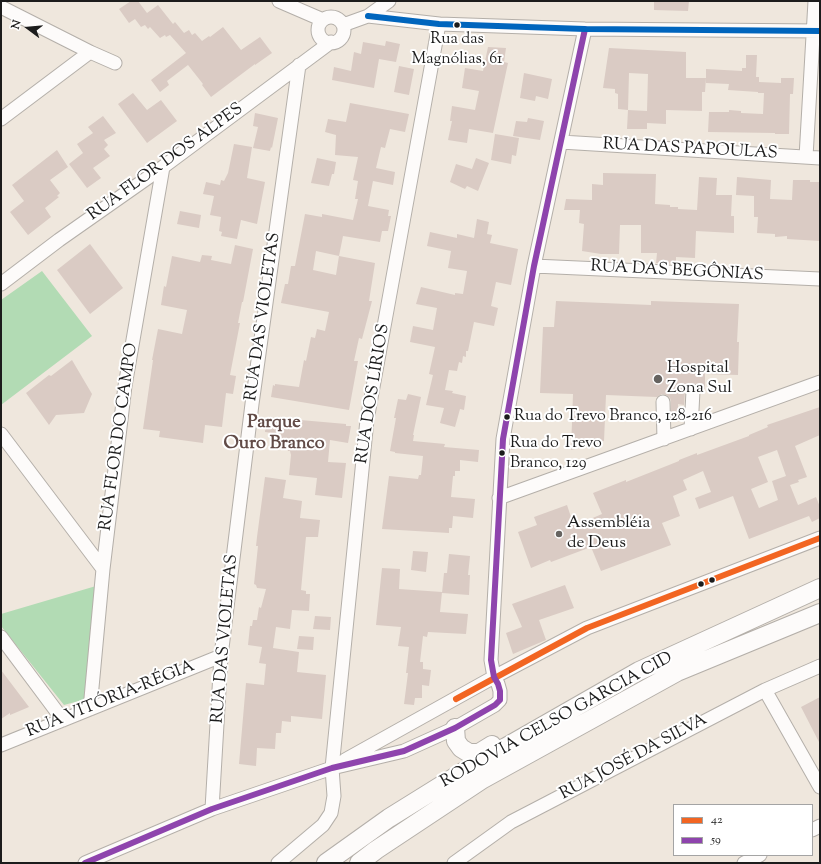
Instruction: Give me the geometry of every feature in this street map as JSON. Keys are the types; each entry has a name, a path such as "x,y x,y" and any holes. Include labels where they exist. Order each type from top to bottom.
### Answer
{"highway":[{"name":"RODOVIA CELSO GARCIA CID","path":"326,863 389,818 471,767 639,671 820,588"},
{"name":"RODOVIA CELSO GARCIA CID","path":"359,863 483,778 677,672 820,612"},
{"path":"455,728 456,741 461,748 469,753 479,753 579,695 639,671"}],"street":[{"path":"279,1 323,20"},
{"path":"343,25 368,16 389,1"},
{"path":"806,157 817,30 815,1"},
{"path":"1,7 115,63"},
{"path":"368,16 439,24 585,29 817,30"},
{"path":"335,17 343,25 344,29 342,37 335,42 326,41 320,35 319,27 323,20 327,18 335,17"},
{"name":"RUA DOS LÍRIOS","path":"278,863 323,826 331,813 334,796 332,768 367,420 439,24"},
{"path":"85,863 212,809 332,768 404,751 455,728 495,705 500,700 500,691 494,677 491,660 503,439 534,266 585,29"},
{"name":"RUA FLOR DOS ALPES","path":"1,284 59,240 163,167 331,42"},
{"path":"1,119 90,52"},
{"name":"RUA DAS VIOLETAS","path":"212,809 221,656 252,404 299,65"},
{"name":"RUA DAS PAPOULAS","path":"561,142 820,158"},
{"name":"RUA FLOR DO CAMPO","path":"90,709 103,569 125,386 163,167"},
{"name":"RUA DAS BEGÔNIAS","path":"534,266 820,279"},
{"path":"499,498 820,382"},
{"path":"696,427 697,391"},
{"path":"666,402 667,438"},
{"path":"1,434 103,569"},
{"path":"332,768 494,677 587,628 820,538"},
{"path":"1,637 63,720"},
{"name":"RUA VITÓRIA-RÉGIA","path":"1,745 221,656"},
{"name":"RUA JOSÉ DA SILVA","path":"454,863 470,858 510,822 765,690 820,666"},
{"path":"765,690 820,787"},
{"path":"744,863 758,856"}],"green space":[{"path":"42,271 92,336 1,405 1,300"},
{"path":"96,586 86,699 64,705 1,626 1,614"}],"building":[{"path":"131,1 138,1 147,13 158,5 173,24 175,22 184,33 189,30 192,35 195,33 202,41 223,27 241,50 260,37 272,53 211,97 188,65 167,81 169,85 160,92 151,80 186,53 170,35 166,37 165,35 160,38 150,27 148,29 145,25 141,27 135,19 129,23 119,9"},
{"path":"654,1 689,1 688,11 654,10"},
{"path":"386,41 400,44 396,62 379,59 374,88 332,80 334,67 351,71 354,52 361,54 363,42 385,46"},
{"path":"488,47 506,48 504,62 508,63 493,133 469,129 467,143 448,140 452,121 450,121 452,106 475,110 479,91 462,88 465,68 483,71"},
{"path":"609,48 686,52 686,78 706,78 705,92 702,92 702,111 666,110 666,124 647,123 647,129 627,129 628,110 618,109 618,94 615,93 615,89 603,88","holes":["629,73 648,74 647,111 628,110"]},
{"path":"746,55 757,55 756,77 759,77 759,82 781,83 781,78 794,78 793,94 790,94 789,134 708,132 709,112 729,112 729,110 741,111 741,113 763,114 764,93 728,90 729,84 706,83 706,69 742,71 742,68 746,68"},
{"path":"399,66 414,69 409,95 394,92"},
{"path":"524,73 552,79 548,99 536,96 535,101 520,98"},
{"path":"133,93 147,110 161,100 177,121 147,143 118,104"},
{"path":"350,103 409,114 405,132 390,129 385,148 381,147 376,168 395,172 393,185 373,181 368,206 389,210 388,216 391,216 388,231 382,231 380,242 343,236 339,256 375,263 369,301 372,301 362,339 359,338 354,361 358,361 349,410 271,397 273,385 275,386 275,384 299,387 304,360 306,361 311,337 315,338 317,329 325,331 329,312 281,303 285,284 288,284 291,266 295,266 305,214 322,217 322,214 353,220 358,199 355,199 358,181 353,180 358,157 335,155 336,135 325,132 328,119 346,122","holes":["316,251 339,256 336,275 313,270"]},
{"path":"255,113 278,118 272,148 271,147 270,151 253,148 258,127 253,126"},
{"path":"103,116 116,133 104,140 108,145 104,149 110,156 93,168 101,178 87,188 69,164 83,153 77,144 93,133 88,127"},
{"path":"528,118 544,121 540,140 513,136 516,121 527,122"},
{"path":"495,134 519,138 516,156 512,155 511,164 491,160"},
{"path":"234,144 252,147 247,178 265,182 257,224 241,220 237,239 221,236 222,232 219,231 221,217 210,215 214,196 203,194 206,182 220,185 221,180 224,181 228,173"},
{"path":"57,150 68,167 50,180 60,193 57,196 59,197 45,208 51,217 28,235 10,212 24,201 12,185"},
{"path":"317,158 336,162 334,174 332,174 329,186 311,183"},
{"path":"476,158 489,163 478,191 467,186 465,189 450,182 456,164 472,169"},
{"path":"603,173 656,174 655,204 670,205 670,207 678,207 678,209 697,210 699,177 717,178 716,195 732,195 731,216 734,216 734,233 696,231 695,258 676,257 676,264 656,263 657,253 641,253 641,225 620,225 619,254 601,254 582,251 584,224 579,223 580,210 564,210 566,199 592,200 592,184 603,185"},
{"path":"737,177 771,180 770,199 792,200 793,180 810,180 810,182 820,182 820,241 787,239 787,236 775,237 775,234 757,233 758,217 754,217 754,196 736,195"},
{"path":"180,211 201,215 199,228 177,224"},
{"path":"477,219 489,222 487,234 492,235 490,243 518,249 511,285 496,282 491,306 498,308 494,326 474,322 468,351 466,351 466,357 463,356 462,363 459,362 457,371 449,370 445,390 453,391 452,393 466,396 464,410 460,409 455,427 440,423 444,408 426,405 433,375 429,374 435,347 410,342 413,326 433,330 437,308 416,304 421,287 455,295 455,293 463,294 467,271 448,268 451,251 427,246 430,232 457,238 457,234 474,238"},
{"path":"90,244 123,288 90,314 57,270"},
{"path":"235,245 253,249 238,323 240,323 230,375 236,376 233,394 226,393 222,427 205,425 203,443 159,437 160,431 143,429 152,360 158,329 182,334 187,310 161,305 164,286 166,287 172,256 200,262 202,255 212,256 211,260 231,264"},
{"path":"556,301 651,305 651,301 739,304 737,342 739,342 738,375 705,374 705,389 700,389 698,385 694,383 689,384 685,390 684,405 678,404 678,415 671,415 671,401 666,395 662,394 657,397 606,395 604,441 571,450 573,394 540,393 543,327 554,327"},
{"path":"72,360 92,394 84,413 56,415 49,425 26,393 49,375 51,376"},
{"path":"408,394 421,397 413,441 445,444 444,447 479,450 478,462 460,460 460,471 455,471 455,476 453,476 451,497 475,499 473,518 453,516 452,528 449,528 449,533 382,529 389,476 418,479 419,475 421,475 423,456 395,453 390,451 398,399 406,400"},
{"path":"820,407 820,435 795,446 807,477 790,485 798,505 816,497 820,507 820,518 812,522 809,516 749,539 733,496 699,509 695,498 711,492 703,471 683,480 687,490 673,496 680,516 662,523 671,545 601,571 591,547 551,562 550,560 531,568 518,532 537,525 534,517 567,505 574,526 602,514 593,493 626,480 626,482 697,453 697,455 749,436 768,427 767,425","holes":["777,450 786,476 772,481 778,500 759,508 751,489 768,482 758,457"]},
{"path":"266,417 346,424 346,426 351,426 348,443 330,440 328,462 346,463 342,498 315,495 317,478 289,475 291,455 290,451 288,451 289,439 280,438 281,434 265,432"},
{"path":"265,477 286,480 283,498 302,501 300,518 320,520 318,537 306,537 301,590 306,591 306,594 310,594 309,611 292,610 290,629 276,627 273,648 299,652 297,672 326,675 322,719 291,716 291,722 282,721 281,733 276,733 275,749 257,748 256,766 239,764 246,683 264,685 266,664 259,663 262,647 248,645 250,626 252,626 253,620 257,620 259,607 261,608 266,589 257,588 254,584 258,546 256,546"},
{"path":"413,551 428,552 426,572 411,570"},
{"path":"449,554 470,556 468,575 470,575 469,595 442,593 444,573 447,573"},
{"path":"382,568 400,569 399,589 442,592 440,612 468,614 466,634 428,632 427,637 423,636 420,662 423,662 423,669 431,670 429,686 422,685 422,698 415,698 414,705 404,704 408,673 406,673 409,647 398,646 401,627 376,625"},
{"path":"565,585 574,608 539,620 546,640 513,654 506,633 522,627 512,604"},
{"path":"315,616 331,617 330,630 313,629"},
{"path":"299,636 314,637 313,650 297,649"},
{"path":"1,670 29,707 10,715 10,713 1,719"},
{"path":"820,697 820,744 801,707"}],"transit line":[{"path":"368,16 439,24 585,29 820,31"},
{"name":"59","path":"85,863 212,809 332,768 404,751 455,728 495,705 500,700 500,691 494,677 491,660 503,439 534,266 585,29"},
{"name":"42","path":"456,699 587,628 820,538"}],"place":[{"name":"Rua das Magnólias, 61","path":"457,25"},
{"name":"Hospital Zona Sul","path":"658,379"},
{"name":"Rua do Trevo Branco, 128-216","path":"507,417"},
{"name":"Rua do Trevo Branco, 129","path":"502,453"},
{"name":"Assembléia de Deus","path":"559,534"}],"district":[{"name":"Parque Ouro Branco","path":"274,434"}]}
